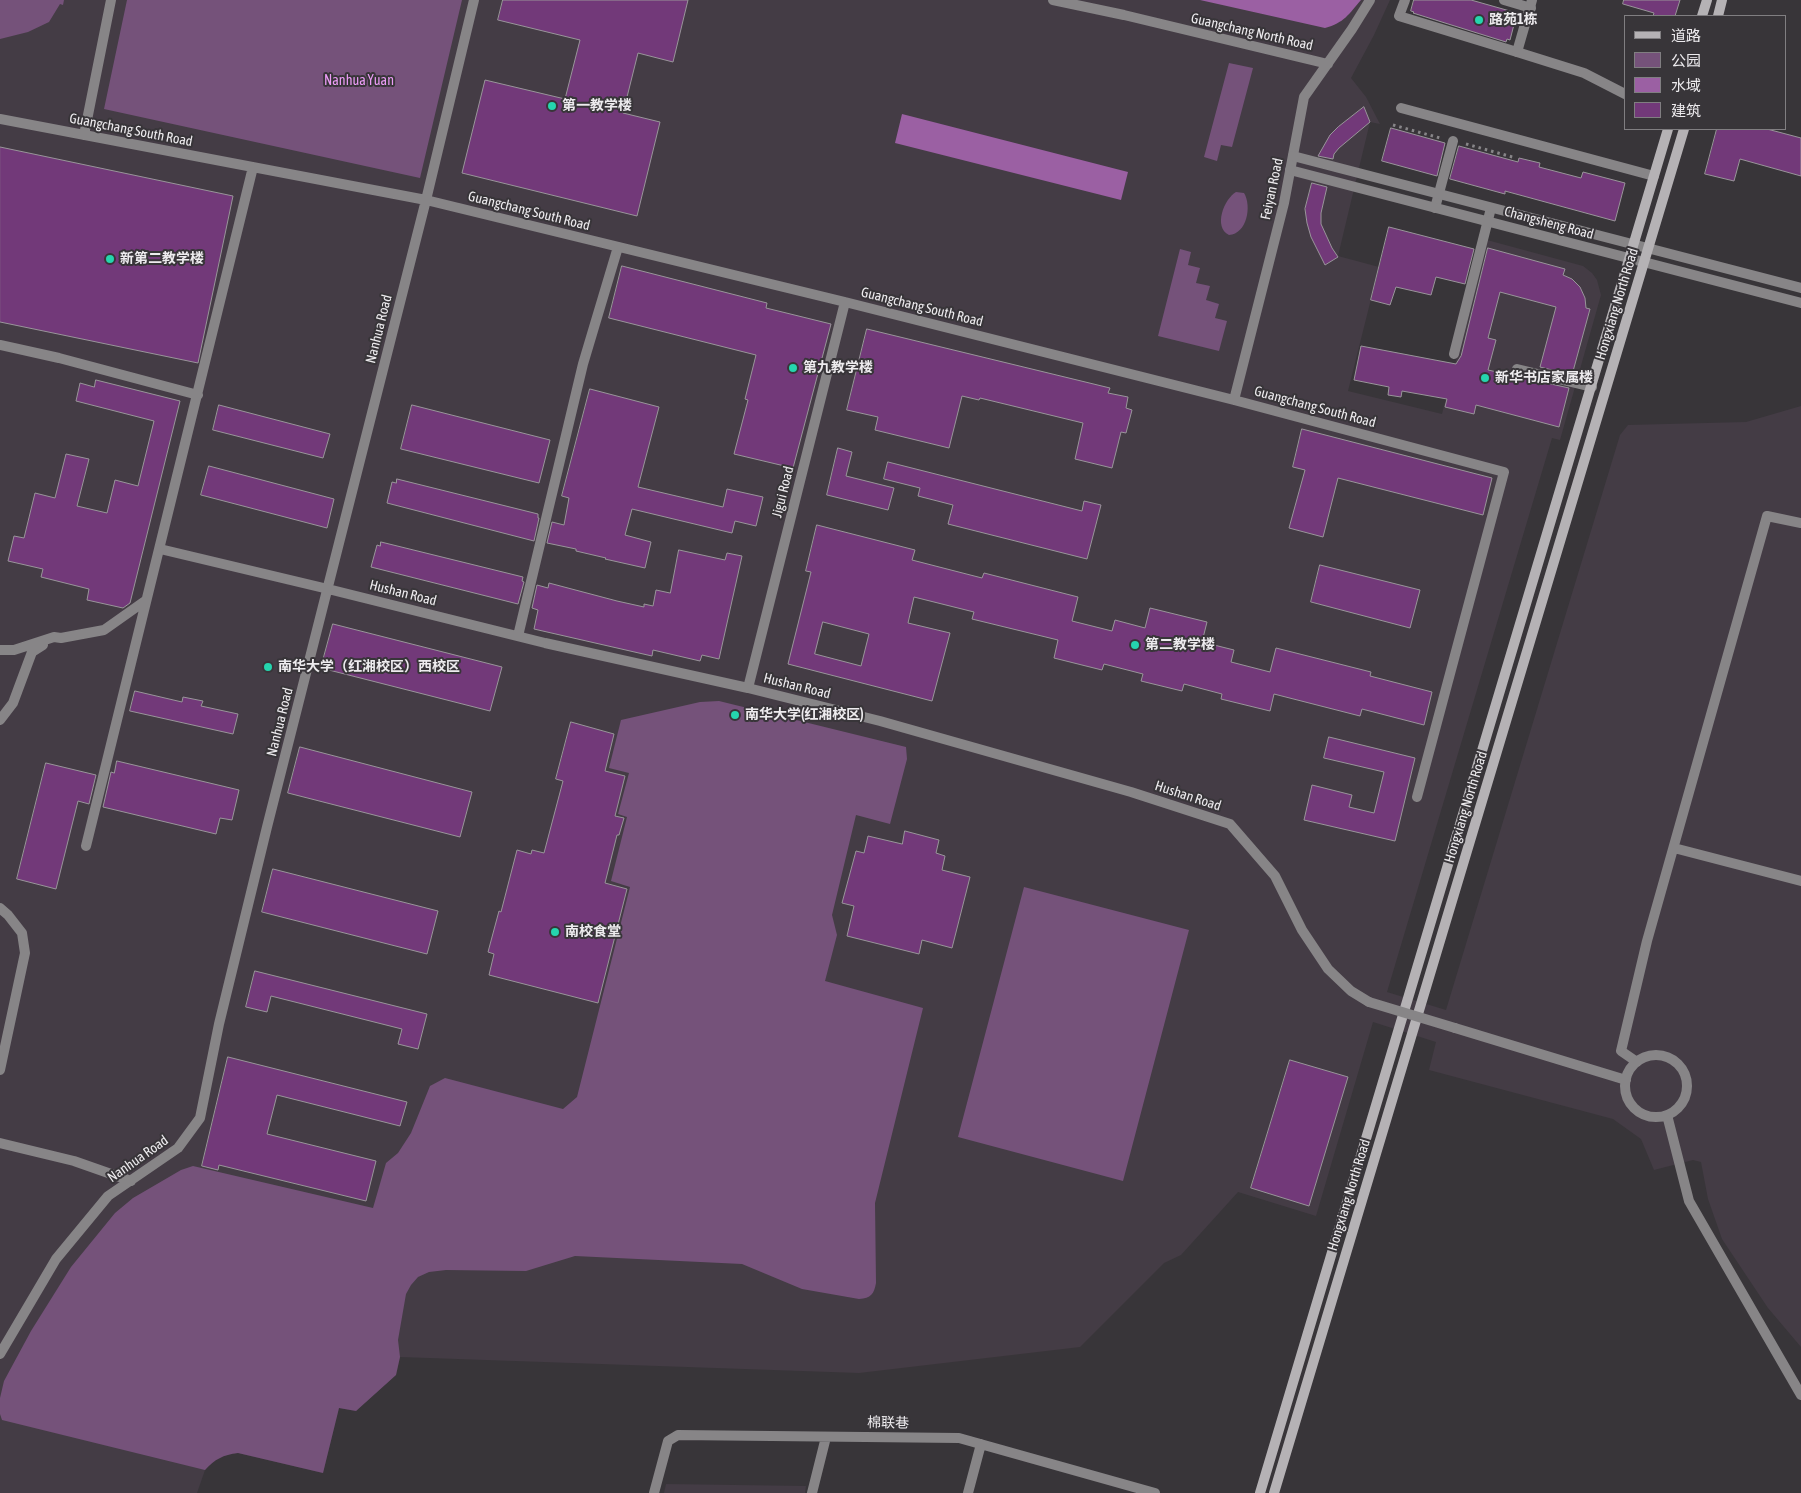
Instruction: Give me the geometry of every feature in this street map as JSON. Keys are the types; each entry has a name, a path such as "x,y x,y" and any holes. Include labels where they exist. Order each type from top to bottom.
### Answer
{"main road":[{"path":"1702,15 1706,0"},
{"path":"1718,15 1722,0"},
{"name":"Hongxiang North Road","path":"1260,1493 1668,130"},
{"name":"Hongxiang North Road","path":"1274,1493 1684,130"}],"street":[{"path":"84,135 111,0"},
{"name":"Nanhua Road","path":"0,1354 56,1259 108,1196 178,1148 200,1118 228,986 426,200 474,0"},
{"name":"Guangchang North Road","path":"1053,0 1328,64"},
{"name":"Feiyan Road","path":"1234,400 1284,203 1304,97 1370,0"},
{"path":"1406,0 1399,16 1584,73 1624,93"},
{"path":"1504,0 1531,4 1517,52"},
{"path":"1401,108 1654,176"},
{"name":"Guangchang South Road","path":"0,119 426,200 845,302 1234,400 1504,472 1416,797"},
{"path":"1435,208 1453,141"},
{"name":"Changsheng Road","path":"1293,156 1801,288"},
{"path":"86,846 253,167"},
{"name":"Changsheng Road","path":"1290,170 1801,303"},
{"path":"1454,354 1491,208"},
{"path":"518,636 583,364 618,247"},
{"name":"Jigui Road","path":"748,688 845,302"},
{"path":"0,345 59,358 198,395"},
{"path":"1517,369 1592,387"},
{"path":"1637,1062 1621,1051 1647,941 1767,516 1801,523"},
{"name":"Hushan Road","path":"160,549 518,636 748,688 899,726 1122,790 1230,824 1275,876 1302,930 1328,969 1351,991 1368,1002 1626,1080"},
{"path":"0,650 14,650 54,637 61,638 104,630 146,601"},
{"path":"0,720 13,703 32,652 54,637"},
{"path":"1674,848 1801,881"},
{"path":"0,908 22,933 25,952 0,1070"},
{"path":"1654,1055 1664,1056 1680,1066 1685,1074 1687,1083 1683,1101 1676,1110 1666,1115 1650,1115 1636,1109 1629,1100 1626,1080 1630,1070 1637,1062 1645,1057 1654,1055"},
{"path":"1666,1115 1689,1201 1801,1395"},
{"path":"0,1143 74,1161 131,1181"},
{"name":"棉联巷","path":"654,1493 668,1441 678,1435 959,1438 1155,1493"},
{"path":"812,1493 826,1437"},
{"path":"968,1493 981,1444"}],"shaded area":[{"name":"南华大学(红湘校区)","path":"0,0 1390,0 1351,78 1366,97 1380,124 1370,122 1338,256 1379,267 1348,391 1442,414 1487,240 1583,266 1597,280 1601,295 1560,440 1552,438 1387,992 1446,1010 1620,435 1628,425 1746,422 1801,406 1801,1347 1768,1308 1722,1239 1708,1199 1701,1162 1693,1160 1654,1170 1641,1139 1613,1119 1429,1070 1436,1042 1373,1022 1316,1216 1238,1192 1181,1255 1164,1263 1080,1347 859,1373 400,1357 396,1375 356,1411 339,1408 323,1473 238,1453 224,1455 212,1462 205,1470 197,1493 0,1493"},
{"path":"666,1484 806,1486 805,1493 664,1493"}],"green space":[{"path":"0,0 64,0 63,5 60,4 49,22 28,32 0,39"},
{"name":"Nanhua Yuan","path":"127,0 462,0 420,178 104,109"},
{"path":"1229,63 1253,68 1232,147 1221,145 1217,161 1204,157"},
{"path":"1236,192 1244,193 1248,212 1244,225 1240,230 1229,235 1222,226 1222,213 1228,201"},
{"path":"1180,249 1191,252 1188,265 1200,268 1196,283 1210,286 1206,300 1219,304 1215,318 1227,321 1219,351 1158,336"},
{"path":"719,701 906,747 907,759 890,824 856,815 832,915 837,935 825,981 923,1008 875,1203 876,1283 871,1295 859,1299 802,1289 742,1264 575,1256 526,1271 446,1270 429,1272 418,1277 406,1294 398,1340 400,1357 396,1375 356,1411 339,1408 323,1473 238,1453 220,1458 205,1470 2,1420 0,1398 4,1381 31,1331 71,1267 115,1213 133,1198 181,1170 193,1166 373,1208 386,1163 398,1153 411,1133 430,1086 445,1078 563,1109 577,1097 630,887 611,881 627,817 618,814 629,773 609,768 621,720 700,702"},
{"path":"1024,887 1189,930 1123,1181 958,1137"}],"water":[{"path":"1200,0 1361,0 1342,21 1325,28"},
{"path":"902,114 1128,172 1121,200 895,143"}],"building":[{"name":"第一教学楼","path":"503,0 688,0 673,62 638,53 623,113 660,122 637,216 462,173 485,80 565,99 580,40 498,20"},
{"name":"路苑1栋","path":"1414,0 1471,0 1517,13 1510,40 1507,39 1506,42 1413,13 1411,11"},
{"path":"1624,0 1680,0 1675,15 1653,15 1654,13 1623,4"},
{"path":"1364,107 1370,122 1339,148 1334,154 1333,159 1318,156 1330,135"},
{"path":"1391,128 1445,143 1437,176 1382,161"},
{"path":"1717,130 1771,130 1801,138 1801,176 1740,159 1734,181 1705,174"},
{"path":"1459,146 1518,162 1519,158 1540,163 1539,167 1581,178 1583,172 1625,183 1615,221 1505,191 1505,194 1450,179"},
{"name":"新第二教学楼","path":"0,147 233,196 198,363 0,322"},
{"path":"1312,183 1327,187 1321,213 1321,224 1338,257 1325,265 1311,237 1307,223 1305,209"},
{"path":"1389,227 1474,249 1465,284 1436,277 1431,295 1396,287 1390,305 1371,300"},
{"path":"1488,248 1565,269 1563,275 1572,279 1580,287 1585,298 1586,308 1590,309 1572,375 1540,367 1556,307 1500,292 1488,338 1496,340 1488,370 1569,388 1559,427 1476,405 1474,414 1445,407 1447,399 1402,391 1401,397 1388,395 1389,387 1354,380 1361,346 1456,364 1461,356"},
{"name":"第九教学楼","path":"622,266 767,303 766,308 831,324 793,468 734,454 748,400 745,399 756,355 609,318"},
{"path":"867,329 1110,388 1108,393 1128,397 1126,408 1132,410 1126,433 1121,432 1112,468 1075,459 1083,423 980,398 979,400 962,396 949,448 875,430 878,417 847,410"},
{"path":"96,380 180,401 130,603 123,608 87,600 89,589 41,577 43,569 8,561 14,536 24,538 35,493 55,498 66,454 89,459 77,506 107,513 115,480 138,486 154,421 76,401 80,383 94,387"},
{"path":"590,389 659,407 638,487 723,507 727,489 763,497 756,526 735,521 732,533 632,509 625,535 651,542 645,568 547,543 552,522 564,525 569,498 562,496"},
{"path":"219,405 330,434 323,458 213,430"},
{"path":"412,405 550,440 539,483 401,449"},
{"path":"1302,429 1492,478 1483,515 1338,478 1323,537 1289,528 1305,470 1293,467"},
{"path":"838,448 852,452 846,476 894,488 888,510 827,495"},
{"path":"888,462 1082,511 1084,501 1101,505 1087,559 948,524 953,505 918,496 920,488 884,479"},
{"path":"209,466 334,499 327,528 201,495"},
{"path":"397,479 538,514 539,518 534,541 387,503 392,482 396,483"},
{"path":"817,525 915,550 912,560 982,578 984,573 1078,597 1072,621 1112,631 1115,620 1145,628 1150,608 1207,622 1202,642 1234,650 1231,662 1270,672 1276,648 1371,672 1370,676 1432,692 1424,725 1362,709 1360,716 1274,694 1270,711 1221,699 1222,694 1184,684 1182,691 1141,681 1143,674 1104,664 1102,670 1054,658 1058,640 972,619 974,612 914,597 908,623 950,633 932,701 788,664 811,572 806,571","holes":["823,622 869,634 861,666 815,654"]},
{"path":"381,542 523,577 522,581 524,582 518,604 371,567 377,545 380,546"},
{"path":"679,550 725,560 727,553 742,556 719,659 702,655 700,661 653,650 652,656 534,629 538,610 532,608 537,585 548,588 549,583 644,607 644,604 653,606 656,590 670,593"},
{"path":"1320,565 1420,590 1410,628 1311,602"},
{"path":"333,624 502,667 490,711 321,668"},
{"path":"135,691 182,702 183,697 203,701 201,706 238,714 233,734 130,711"},
{"name":"南校食堂","path":"571,722 614,734 605,771 625,776 615,816 624,818 619,835 617,835 605,883 627,889 598,1003 489,975 494,954 488,952 499,911 501,912 517,850 531,854 532,850 544,853 563,781 556,779"},
{"path":"1329,737 1415,758 1395,841 1304,820 1312,785 1352,795 1349,807 1374,813 1384,772 1324,758"},
{"path":"300,747 472,792 460,837 288,793"},
{"path":"117,761 239,790 232,820 220,818 216,834 103,807 111,772 114,773"},
{"path":"46,763 96,775 89,804 78,801 56,889 17,879"},
{"path":"905,831 939,840 936,853 945,856 942,870 970,877 952,948 922,940 919,954 847,936 854,906 842,903 856,851 864,853 868,836 902,844"},
{"path":"273,869 438,911 427,954 262,912"},
{"path":"255,971 427,1014 418,1049 398,1044 402,1029 271,996 267,1012 246,1007"},
{"path":"228,1057 407,1102 400,1126 277,1095 267,1134 376,1161 366,1201 219,1165 218,1170 202,1166"},
{"path":"1290,1060 1348,1077 1309,1206 1251,1188"}],"place":[{"name":"路苑1栋","path":"1479,20"},
{"name":"第一教学楼","path":"552,106"},
{"name":"新第二教学楼","path":"110,259"},
{"name":"第九教学楼","path":"793,368"},
{"name":"新华书店家属楼","path":"1485,378"},
{"name":"第二教学楼","path":"1135,645"},
{"name":"南华大学（红湘校区）西校区","path":"268,667"},
{"name":"南华大学(红湘校区)","path":"735,715"},
{"name":"南校食堂","path":"555,932"}]}
